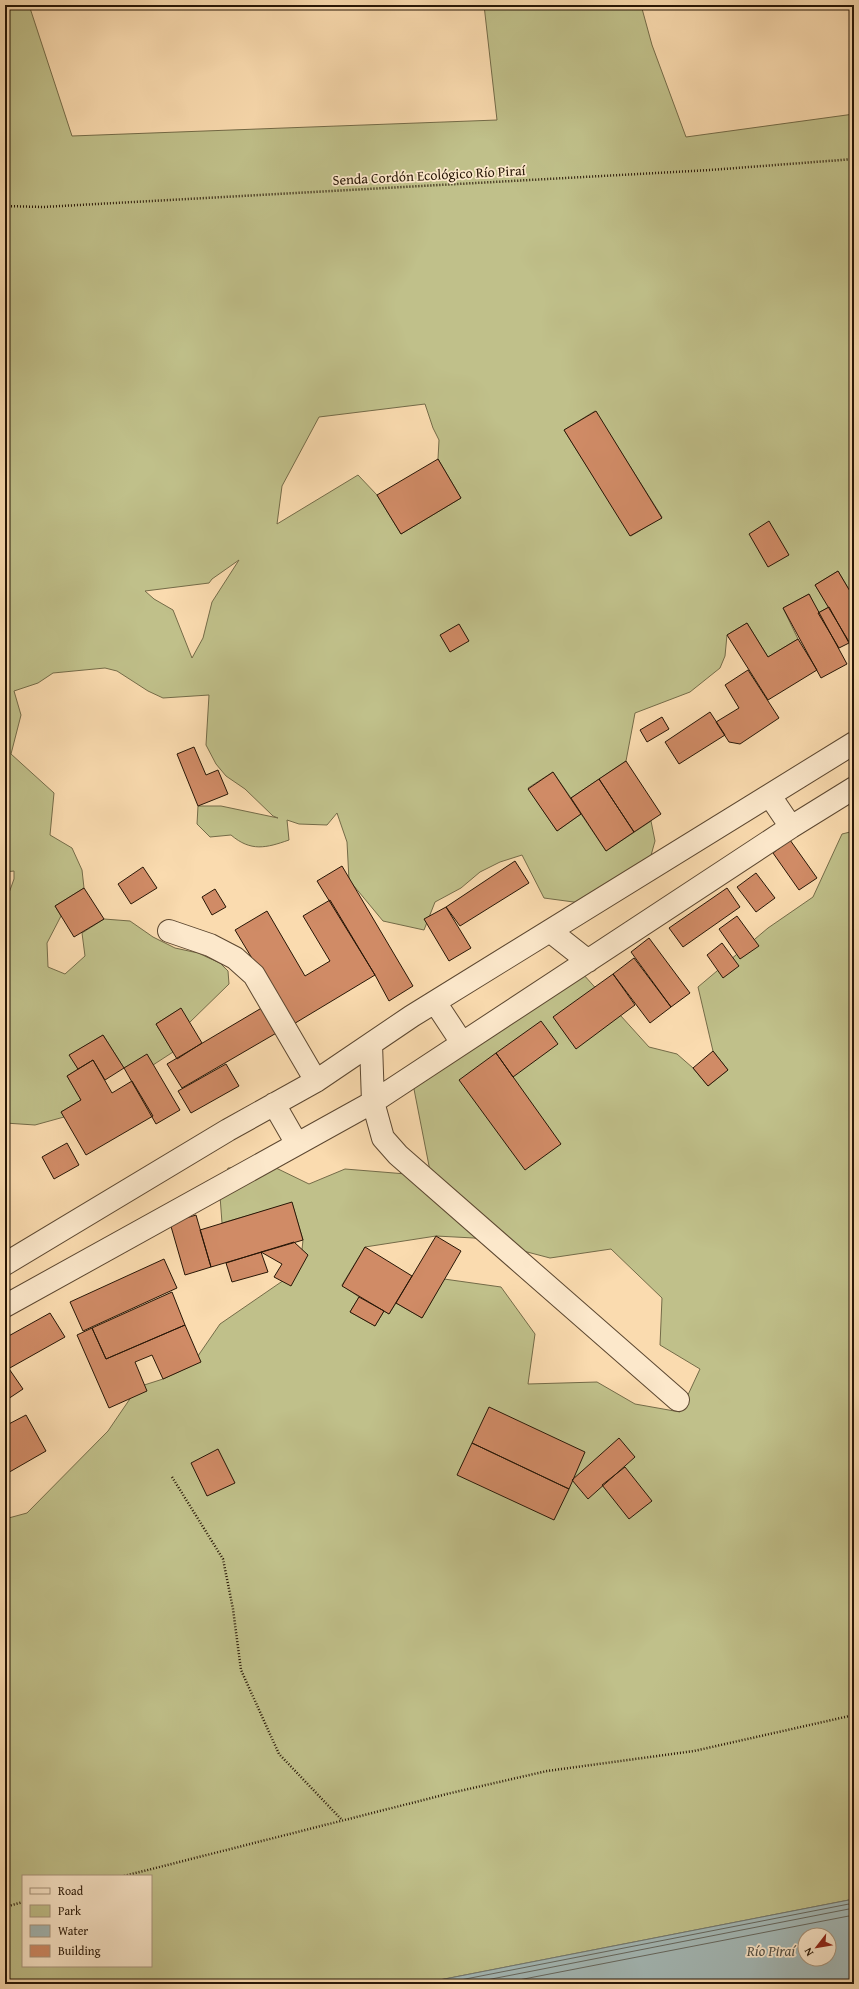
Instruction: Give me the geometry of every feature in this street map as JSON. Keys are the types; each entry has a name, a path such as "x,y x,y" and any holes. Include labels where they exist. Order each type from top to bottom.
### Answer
{"lane":[{"path":"5,1264 316,1080 435,1002 854,743"},
{"path":"5,1306 373,1102 588,962 791,827 854,788"},
{"path":"770,796 791,827"},
{"path":"170,931 210,945 235,958 254,975 316,1080"},
{"path":"550,931 588,962"},
{"path":"435,1002 462,1043"},
{"path":"371,1044 373,1102 383,1138 398,1155 678,1400"},
{"path":"274,1104 297,1144"}],"path":[{"name":"Senda Cordón Ecológico Río Piraí","path":"5,206 59,206 710,170 854,158"},
{"path":"172,1477 223,1559 233,1609 240,1670 279,1754 343,1820"},
{"path":"128,1875 343,1820 547,1771 694,1751 854,1715"},
{"path":"5,1907 22,1902"}],"green space":[{"path":"5,5 29,5 72,136 497,120 484,5 641,5 652,45 686,137 854,114 854,598 838,571 815,585 829,607 818,613 809,594 783,608 798,639 768,657 747,623 727,635 725,656 720,668 690,692 635,713 626,761 571,798 553,772 528,788 557,831 581,814 606,851 651,821 655,841 650,859 581,903 544,898 522,855 500,862 480,872 461,888 435,902 424,930 383,921 349,880 347,842 337,813 327,825 299,824 287,820 289,840 273,845 259,847 245,844 231,835 210,837 197,824 198,806 221,806 278,818 273,816 245,789 226,776 216,764 206,745 209,695 163,698 148,691 117,671 105,668 53,673 38,683 14,691 21,715 11,754 54,793 50,835 72,848 82,870 84,888 55,906 61,916 47,943 48,967 65,974 85,956 82,933 104,919 130,921 153,937 175,948 198,953 220,963 228,971 229,984 189,1023 180,1009 156,1024 173,1052 153,1065 147,1055 124,1068 103,1035 70,1055 78,1069 67,1076 81,1100 61,1112 64,1117 35,1125 5,1123 5,904 14,879 14,871 5,872","holes":["425,404 433,428 439,440 438,459 461,498 401,534 377,495 358,475 277,524 282,486 319,417","595,411 662,517 631,536 564,430","239,560 212,602 203,638 192,658 173,610 154,599 145,591 209,583 212,579"]},
{"path":"854,831 854,1899 419,1984 5,1984 5,1519 27,1513 108,1431 138,1387 163,1379 191,1366 220,1324 300,1269 303,1240 292,1203 222,1223 220,1196 228,1168 274,1167 309,1184 345,1169 431,1176 412,1079 573,963 649,1047 677,1054 693,1068 708,1086 728,1070 713,1051 698,987 768,928 813,897 842,834","holes":["436,1236 474,1238 550,1258 611,1249 662,1298 660,1345 700,1369 680,1412 635,1404 597,1382 528,1384 535,1334 501,1287 444,1279 422,1318 396,1303 389,1314 384,1311 375,1326 350,1312 359,1297 342,1285 365,1247"]}],"water":[{"name":"Río Piraí","path":"854,1899 854,1984 419,1984"}],"building":[{"path":"596,411 662,518 630,536 564,430"},
{"path":"438,459 461,498 401,534 377,495"},
{"path":"769,521 789,555 768,567 749,534"},
{"path":"838,571 854,598 854,650 815,585"},
{"path":"809,594 847,664 821,678 783,608"},
{"path":"829,607 849,643 839,648 818,613"},
{"path":"747,623 768,657 798,639 817,670 768,700 727,635"},
{"path":"459,624 469,641 450,652 440,635"},
{"path":"748,670 779,718 740,744 729,742 716,722 739,708 725,685"},
{"path":"710,712 725,735 679,764 665,742"},
{"path":"662,717 669,729 647,742 640,730"},
{"path":"194,747 206,775 218,770 228,794 198,806 177,754"},
{"path":"626,761 661,814 634,832 599,779"},
{"path":"553,772 581,814 557,831 528,789"},
{"path":"599,779 634,832 606,851 571,798"},
{"path":"790,840 817,878 799,890 773,853"},
{"path":"515,861 529,883 460,926 446,907"},
{"path":"342,866 413,986 389,1001 375,975 317,881"},
{"path":"143,867 157,888 131,904 118,884"},
{"path":"756,873 775,898 756,912 737,887"},
{"path":"84,888 104,919 74,937 55,906"},
{"path":"727,888 740,907 683,947 669,928"},
{"path":"215,889 226,907 212,915 202,897"},
{"path":"330,900 375,975 292,1025 235,930 267,911 305,976 330,961 303,916"},
{"path":"446,907 471,948 449,961 424,919"},
{"path":"737,916 759,946 740,959 719,929"},
{"path":"649,938 690,993 671,1007 631,952"},
{"path":"722,943 739,966 723,978 707,955"},
{"path":"634,958 671,1007 650,1023 613,974"},
{"path":"613,974 635,1005 576,1049 553,1017"},
{"path":"270,1003 285,1028 182,1088 167,1064"},
{"path":"181,1008 202,1043 177,1059 156,1024"},
{"path":"541,1021 558,1044 513,1077 496,1053"},
{"path":"103,1035 124,1068 105,1080 93,1060 78,1069 69,1055"},
{"path":"713,1051 728,1070 708,1086 693,1068"},
{"path":"496,1053 561,1144 525,1170 459,1080"},
{"path":"147,1054 180,1110 156,1124 124,1068"},
{"path":"93,1060 112,1093 132,1081 153,1116 86,1155 61,1112 81,1100 67,1076"},
{"path":"226,1064 239,1086 191,1113 178,1091"},
{"path":"67,1143 79,1165 54,1179 42,1157"},
{"path":"292,1202 303,1240 211,1267 200,1230"},
{"path":"196,1215 211,1267 185,1275 170,1223"},
{"path":"436,1236 461,1251 422,1318 396,1303"},
{"path":"294,1242 308,1255 291,1286 274,1277 282,1264 261,1252"},
{"path":"365,1247 412,1276 389,1314 342,1286"},
{"path":"261,1252 268,1272 232,1282 226,1263"},
{"path":"164,1259 177,1288 83,1331 70,1302"},
{"path":"172,1292 185,1325 106,1359 92,1328"},
{"path":"359,1297 384,1311 375,1326 350,1312"},
{"path":"50,1313 65,1337 8,1369 5,1363 5,1338"},
{"path":"185,1325 201,1362 163,1379 152,1355 135,1362 147,1391 109,1408 77,1335 92,1328 106,1359"},
{"path":"5,1363 23,1389 5,1401"},
{"path":"489,1407 585,1452 569,1489 472,1443"},
{"path":"26,1415 46,1451 6,1474 5,1426"},
{"path":"619,1438 635,1457 588,1499 572,1480"},
{"path":"472,1443 569,1489 554,1520 457,1475"},
{"path":"218,1449 235,1483 207,1496 191,1463"},
{"path":"625,1467 652,1501 629,1519 602,1485"}]}
